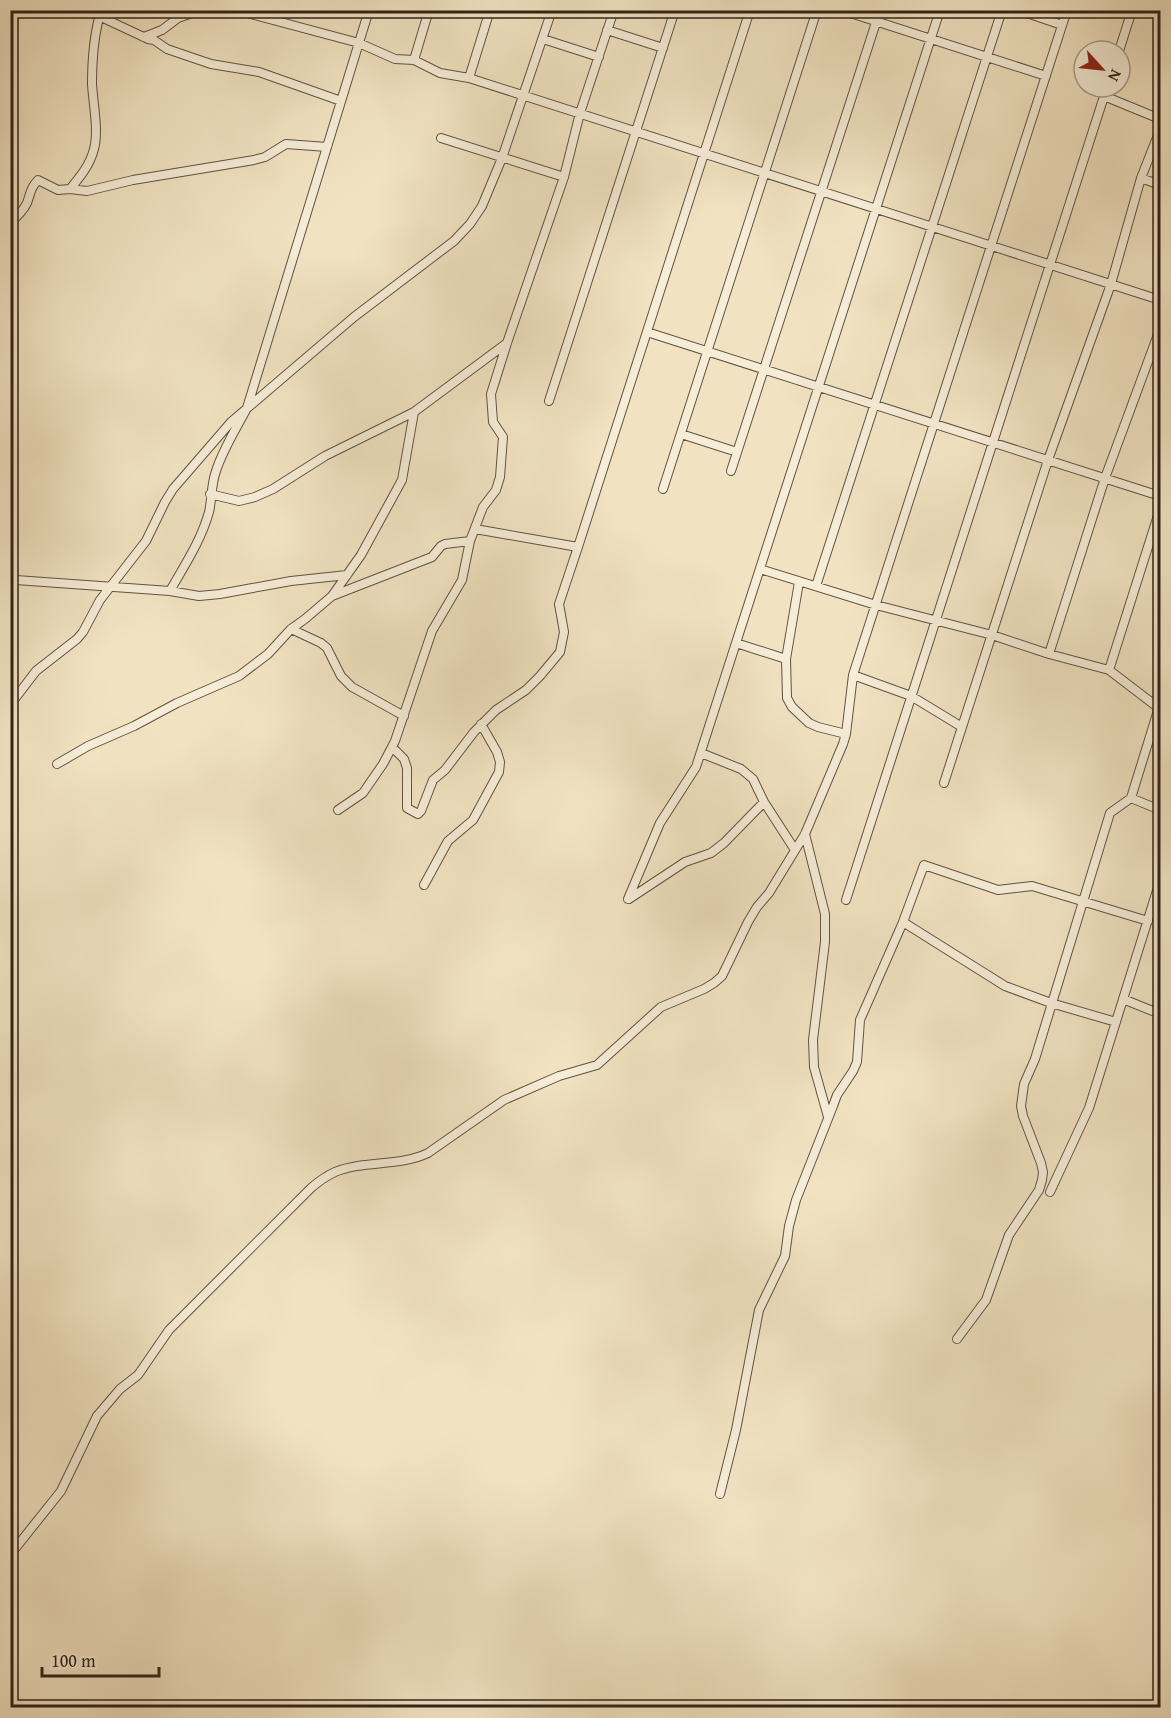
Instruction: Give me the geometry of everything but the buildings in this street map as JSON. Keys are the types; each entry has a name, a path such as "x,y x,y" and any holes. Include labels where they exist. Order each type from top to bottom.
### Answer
{"street":[{"path":"86,10 100,14 167,48 211,64 259,72 341,101"},
{"path":"144,37 162,30 178,18 201,10"},
{"path":"236,10 358,44 395,59 414,60 440,73 469,78 1161,300"},
{"path":"170,591 198,541 210,510 214,474 247,408 369,10"},
{"path":"414,60 429,10"},
{"path":"469,78 490,10"},
{"path":"10,705 36,671 77,639 109,587 146,541 173,489 218,435 354,317 454,241 470,224 482,206 502,158 525,96 552,10"},
{"path":"338,810 363,793 392,747 432,631 462,580 470,542 483,507 496,490 500,477 503,437 493,422 491,394 564,177 580,113 614,10"},
{"path":"549,401 675,10"},
{"path":"392,747 404,759 407,808 418,814 433,780 445,770 482,724 495,710 526,690 561,652 564,632 559,604 750,10"},
{"path":"663,489 817,10"},
{"path":"841,10 1046,76"},
{"path":"731,471 880,10"},
{"path":"764,802 724,843 711,853 685,862 628,899 660,823 696,767 701,753 940,10"},
{"path":"816,586 1002,10"},
{"path":"1018,10 1062,25"},
{"path":"10,1555 61,1491 97,1416 116,1393 138,1375 169,1330 310,1188 336,1172 356,1166 416,1159 428,1154 504,1100 560,1076 604,1061 661,1007 704,989 722,976 748,922 769,893 805,834 838,759 846,734 853,675 1067,10"},
{"path":"1123,39 1132,10"},
{"path":"70,189 89,163 95,147 93,62 100,14"},
{"path":"607,30 663,48"},
{"path":"543,39 599,57"},
{"path":"846,900 1103,99"},
{"path":"1111,99 1161,119"},
{"path":"944,783 1048,460 1111,284 1141,178 1161,130"},
{"path":"441,138 564,177"},
{"path":"10,223 20,215 27,202 30,189 38,180 58,190 87,191 133,180 254,160 265,157 286,144 327,147"},
{"path":"1141,178 1161,185"},
{"path":"1049,654 1105,478 1161,329"},
{"path":"647,332 1161,496"},
{"path":"210,494 239,501 273,489 325,456 414,412 507,343"},
{"path":"57,764 88,746 239,676 268,654 291,628 332,596 361,555 402,480 414,412"},
{"path":"681,434 737,452"},
{"path":"1109,670 1161,509"},
{"path":"475,529 578,547"},
{"path":"332,596 432,557 445,544 470,542"},
{"path":"760,569 876,605 992,634 1049,654 1109,670 1160,707 1131,798 1110,813 1035,1059 1024,1084 1021,1106 1023,1116 1043,1172 1039,1190 1009,1236 986,1300 957,1339"},
{"path":"10,582 16,580 170,591 199,596 291,581 347,575"},
{"path":"799,582 786,659 787,698 792,707 809,723 846,734"},
{"path":"291,628 327,648 341,676 352,687 404,716"},
{"path":"736,643 786,659"},
{"path":"853,675 911,696 962,727"},
{"path":"424,885 448,841 473,820 496,780 500,762 482,724"},
{"path":"701,753 741,769 753,779 764,802 795,850"},
{"path":"1131,798 1161,810"},
{"path":"805,834 825,914 824,953 813,1040 814,1067 828,1117"},
{"path":"720,1494 736,1430 759,1310 785,1256 789,1226 796,1200 828,1117 837,1095 857,1062 860,1020 903,922 924,865 998,890 1032,885 1148,921"},
{"path":"1050,1192 1089,1108 1161,881"},
{"path":"903,922 1005,986 1051,1003 1116,1022"},
{"path":"1123,999 1161,1014"}]}
